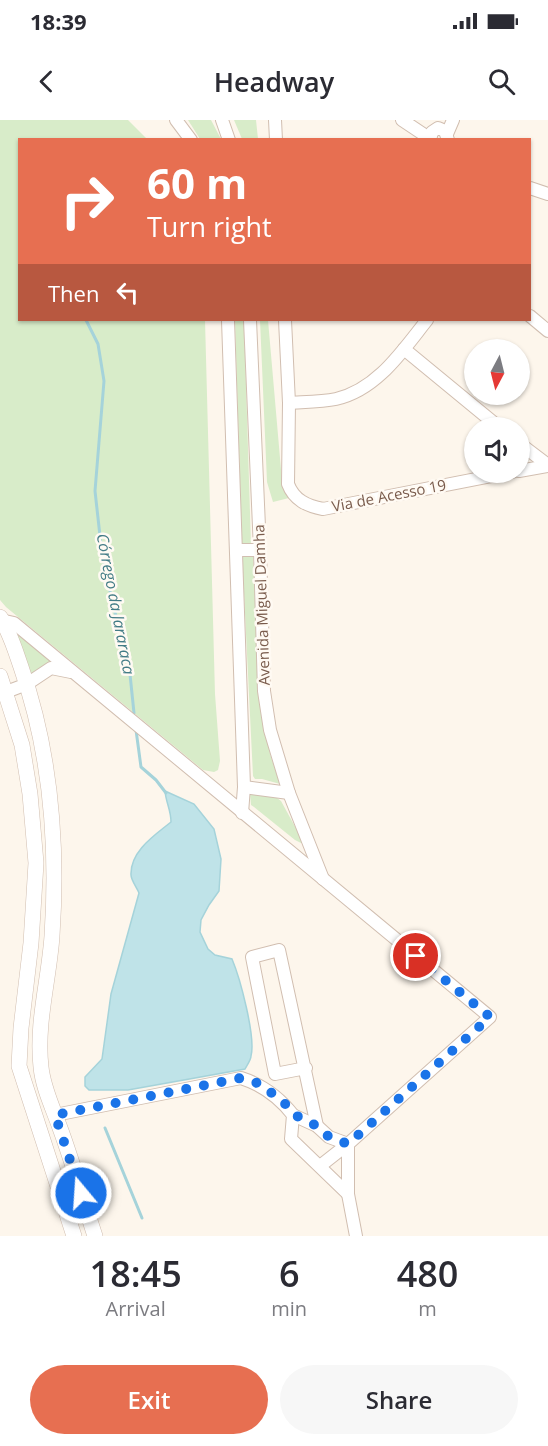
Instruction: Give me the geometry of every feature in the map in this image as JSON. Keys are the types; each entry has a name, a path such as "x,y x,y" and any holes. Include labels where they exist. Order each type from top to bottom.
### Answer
{"street":[{"path":"176,120 190,138"},
{"path":"222,120 228,138"},
{"path":"275,120 276,138"},
{"path":"402,120 441,134"},
{"path":"407,120 441,134"},
{"path":"441,134 453,120"},
{"path":"531,188 547,194"},
{"path":"531,317 548,331"},
{"name":"Avenida Miguel Damha","path":"228,321 244,787 242,813"},
{"name":"Avenida Miguel Damha","path":"250,321 264,691 270,730 289,793 324,880"},
{"path":"285,321 289,403 336,399 353,393 379,376 426,321"},
{"path":"404,349 487,417"},
{"name":"Via de Acesso 19","path":"289,403 288,484 302,502 311,507 323,509 464,481"},
{"path":"530,451 548,465"},
{"path":"530,469 548,465"},
{"path":"236,550 260,550"},
{"path":"1,620 14,623 490,1017 348,1144 320,1166"},
{"path":"1,620 10,636 27,684 40,737 50,798 55,856 52,938 39,1038 41,1070 95,1236"},
{"path":"6,692 27,684 51,668 72,672"},
{"path":"0,676 22,745 30,794 36,863 19,1066 74,1236"},
{"path":"244,787 289,793"},
{"path":"306,1068 275,1074 252,957 279,950 306,1068 317,1126"},
{"path":"33,1109 55,1116 241,1078 257,1083 282,1100 293,1114 317,1126 329,1137 348,1144"},
{"path":"293,1114 291,1139 348,1194"},
{"path":"42,1136 55,1116"},
{"path":"348,1144 348,1194 356,1236"}],"green space":[{"path":"0,120 128,120 146,138 18,138 18,321 205,321 215,694 220,761 218,770 214,772 203,770 0,600"},
{"path":"188,120 211,120 220,138 199,138"},
{"path":"234,120 256,120 258,138 242,138"},
{"path":"235,321 244,321 251,545 242,545"},
{"path":"260,321 268,321 282,481 289,498 273,502 267,482"},
{"path":"253,551 260,704 270,754 280,784 255,779 253,776 242,552"},
{"path":"11,628 51,658 53,664 33,674 29,672"},
{"path":"250,793 272,794 281,801 304,843 295,840 251,805"}],"water":[{"path":"165,791 194,804 214,829 221,859 219,891 201,920 200,932 208,949 215,955 232,959 249,1022 251,1058 245,1069 128,1090 89,1090 85,1086 85,1077 102,1059 111,994 139,893 131,877 132,866 145,844 171,822"}],"waterway":[{"name":"Córrego da Jararaca","path":"86,321 98,344 104,381 95,491 101,545 113,606 128,655 134,713"},
{"name":"Córrego da Jararaca","path":"136,730 141,767 156,780 166,793"},
{"name":"Córrego da Jararaca","path":"105,1128 142,1218"}],"route":[{"path":"81,1193 55,1115 241,1078 257,1083 282,1100 293,1114 317,1126 329,1137 348,1144 490,1017 416,956"}]}
